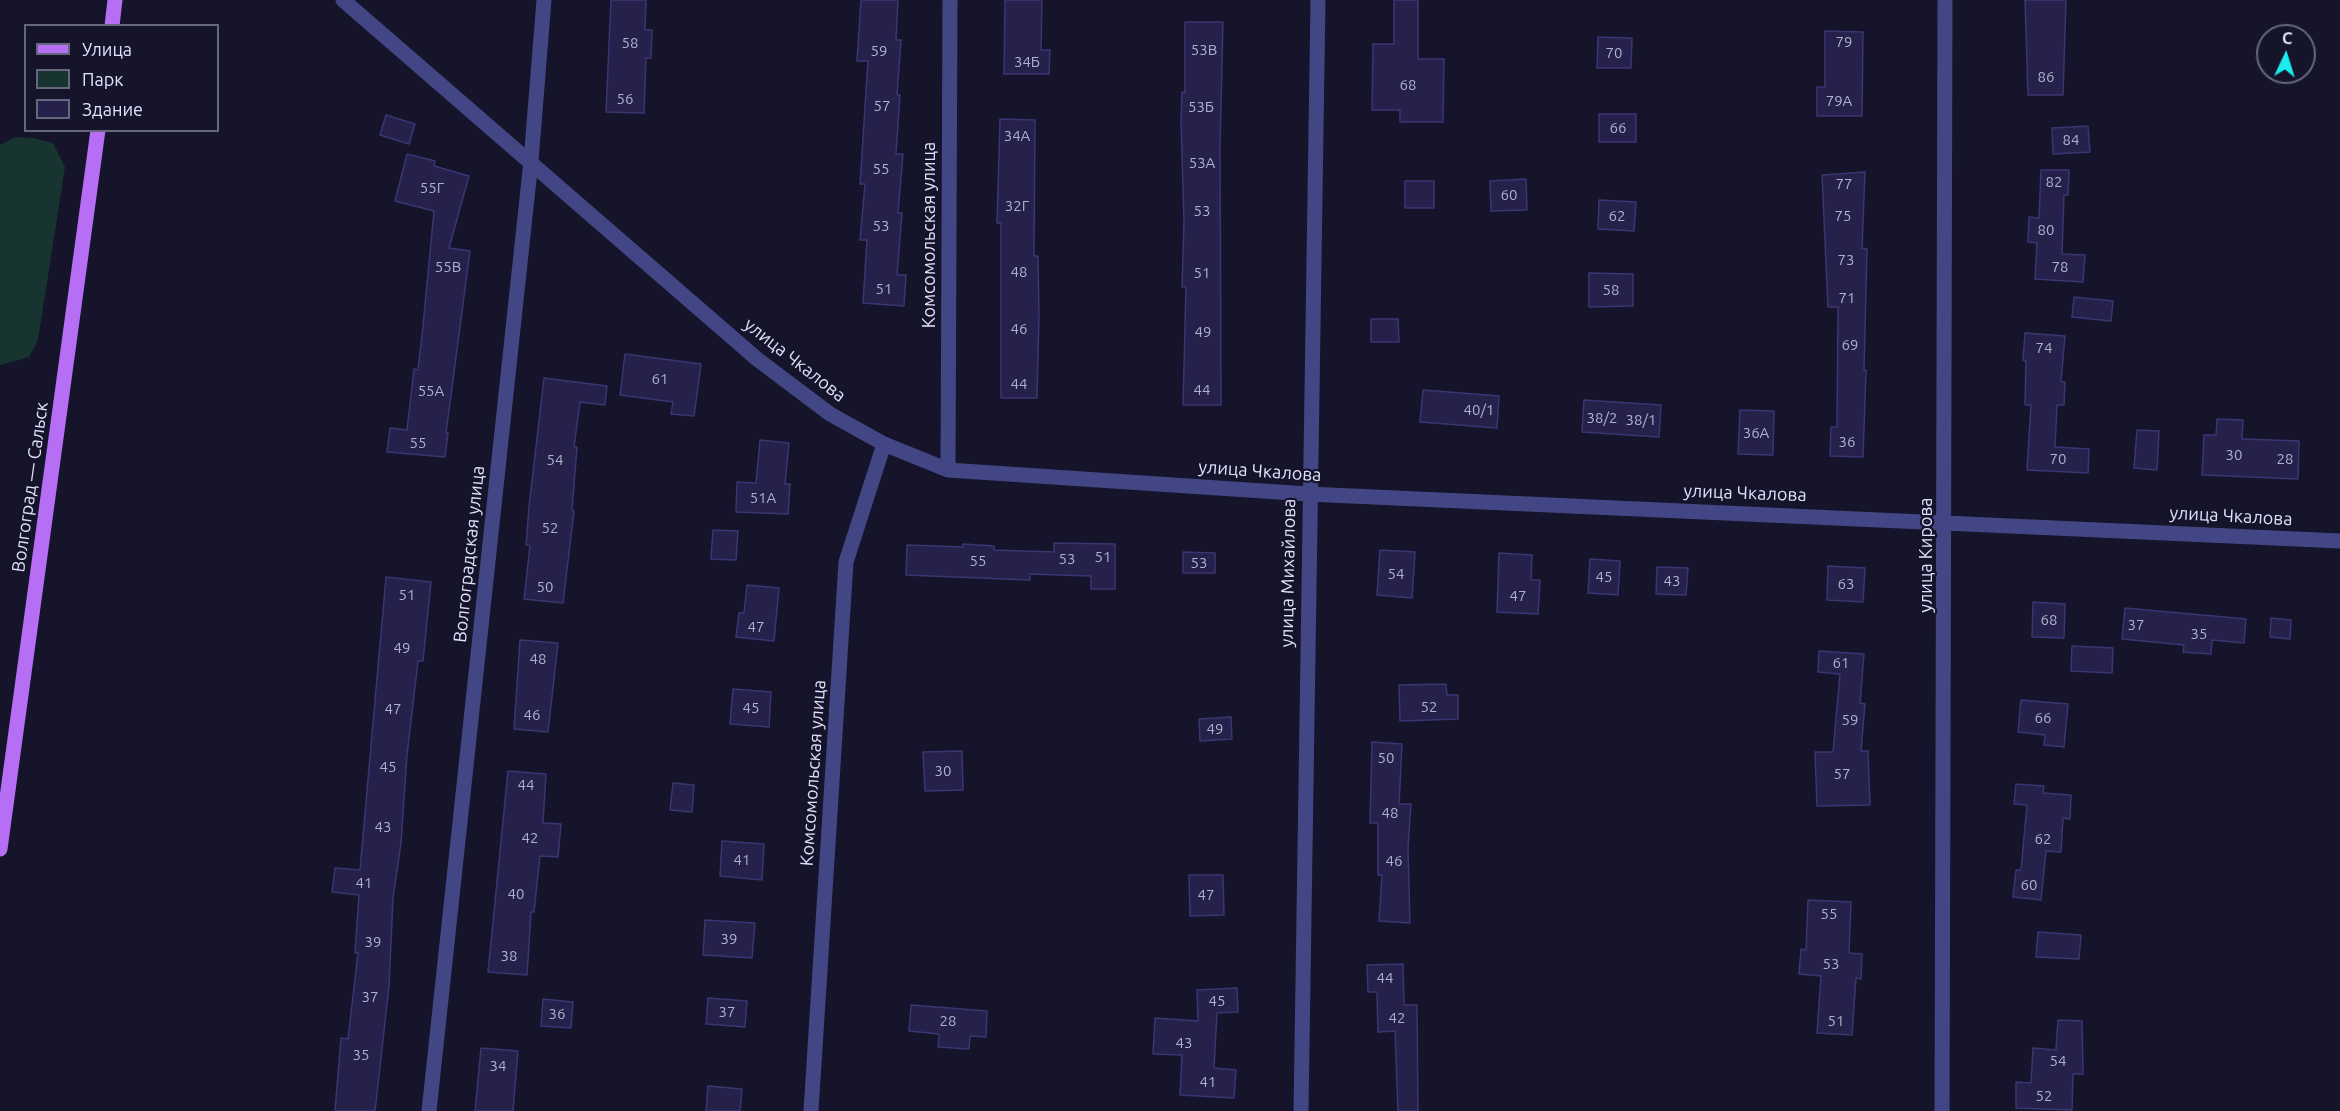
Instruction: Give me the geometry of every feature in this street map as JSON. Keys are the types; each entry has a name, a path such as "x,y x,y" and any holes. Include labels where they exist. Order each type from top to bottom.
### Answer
{"main road":[{"path":"112,24 115,0"},
{"name":"Волгоград — Сальск","path":"0,849 98,132"}],"street":[{"name":"улица Чкалова","path":"343,0 757,359 830,414 884,444 948,470 1308,494 1946,521 2340,541"},
{"name":"Волгоградская улица","path":"429,1111 531,161 544,0"},
{"name":"Комсомольская улица","path":"948,470 950,0"},
{"name":"улица Михайлова","path":"1301,1111 1308,494 1318,0"},
{"name":"улица Кирова","path":"1942,1111 1946,521 1945,0"},
{"name":"Комсомольская улица","path":"811,1111 846,562 884,444"}],"green space":[{"path":"15,137 33,138 53,143 65,167 38,340 29,357 0,365 0,145"}],"building":[{"path":"611,0 646,0 645,30 652,30 651,58 646,58 644,113 606,112"},
{"path":"861,0 898,0 896,40 901,40 896,154 903,154 898,213 902,213 897,275 906,275 904,306 863,303 867,240 860,240 865,184 860,184 868,61 857,61"},
{"path":"1005,0 1042,0 1041,50 1050,50 1049,74 1004,74"},
{"path":"1394,0 1418,0 1418,59 1444,59 1443,122 1400,122 1400,110 1372,110 1373,44 1394,44"},
{"path":"2025,0 2066,0 2063,95 2028,95"},
{"path":"1185,22 1223,22 1220,145 1221,405 1183,405 1186,287 1182,287 1184,222 1181,121 1182,92 1185,93"},
{"path":"1825,31 1863,32 1862,116 1817,116 1817,87 1825,87"},
{"path":"1598,37 1632,38 1631,68 1597,68"},
{"path":"1599,114 1636,114 1636,142 1599,142"},
{"path":"386,115 415,124 409,144 380,135"},
{"path":"1000,119 1035,120 1034,256 1038,256 1039,315 1037,398 1001,398 1001,223 997,223"},
{"path":"2088,126 2090,152 2053,154 2052,128"},
{"path":"407,154 435,161 434,166 469,176 449,248 470,251 446,433 448,433 445,457 387,452 390,428 407,430 414,369 418,370 434,211 395,201"},
{"path":"2041,170 2069,170 2068,195 2064,195 2062,254 2085,255 2083,282 2035,279 2037,243 2028,242 2029,217 2039,218"},
{"path":"1865,172 1862,248 1867,249 1863,457 1830,456 1831,427 1837,427 1838,307 1828,307 1822,175"},
{"path":"1526,179 1527,210 1491,211 1490,181"},
{"path":"1405,181 1434,181 1434,208 1405,208"},
{"path":"1599,200 1636,202 1634,231 1598,229"},
{"path":"1589,273 1633,274 1633,306 1589,307"},
{"path":"2074,297 2113,301 2111,321 2072,317"},
{"path":"1371,319 1398,319 1399,342 1371,342"},
{"path":"2025,333 2065,336 2061,382 2065,382 2064,405 2057,405 2055,447 2089,449 2088,473 2027,470 2031,405 2025,405 2026,361 2023,360"},
{"path":"625,354 701,364 694,416 671,414 673,402 620,395"},
{"path":"544,378 607,386 605,405 580,402 574,447 577,447 572,510 574,511 563,603 524,599 530,546 526,545 529,507"},
{"path":"1423,390 1499,396 1497,428 1420,422"},
{"path":"1584,400 1661,405 1659,437 1582,432"},
{"path":"1740,410 1774,411 1773,455 1738,454"},
{"path":"2217,419 2243,420 2242,439 2299,441 2298,479 2202,475 2204,435 2216,435"},
{"path":"2137,430 2159,431 2157,470 2134,468"},
{"path":"760,440 789,443 785,484 790,484 788,514 736,512 737,482 756,483"},
{"path":"713,530 738,531 736,560 711,559"},
{"path":"1054,543 1115,544 1115,589 1091,589 1091,576 1030,574 1030,580 906,575 907,545 963,547 963,544 994,546 994,550 1054,552"},
{"path":"1380,550 1415,552 1412,598 1377,595"},
{"path":"1183,552 1215,553 1215,573 1183,573"},
{"path":"1499,553 1532,555 1531,580 1540,580 1538,614 1497,612"},
{"path":"1590,559 1620,561 1618,595 1588,593"},
{"path":"1828,566 1865,568 1863,602 1827,600"},
{"path":"1657,567 1688,568 1686,595 1656,594"},
{"path":"386,577 431,582 423,661 418,661 407,755 401,843 393,898 389,986 375,1111 335,1111 341,1038 348,1039 358,953 355,953 359,895 332,892 335,868 360,870"},
{"path":"747,585 779,588 774,641 736,637 739,613 744,613"},
{"path":"2033,602 2065,604 2064,638 2032,637"},
{"path":"2125,608 2246,619 2244,643 2212,640 2211,654 2183,652 2184,645 2122,639"},
{"path":"2271,618 2291,620 2290,639 2270,637"},
{"path":"520,640 558,643 548,732 514,729"},
{"path":"2072,646 2113,648 2112,673 2071,671"},
{"path":"1819,651 1864,654 1860,703 1865,704 1861,751 1868,751 1870,805 1817,806 1815,752 1833,752 1840,674 1818,672"},
{"path":"1446,684 1447,695 1458,695 1458,719 1400,721 1399,685"},
{"path":"733,689 771,692 769,727 730,724"},
{"path":"2021,700 2068,704 2064,747 2044,745 2045,735 2018,732"},
{"path":"1231,717 1232,739 1200,741 1199,719"},
{"path":"1372,742 1402,744 1399,804 1411,804 1408,847 1410,923 1379,921 1382,875 1378,875 1378,823 1370,823"},
{"path":"962,751 963,790 925,791 923,752"},
{"path":"508,771 546,774 543,823 561,824 558,857 540,856 534,912 531,912 527,975 488,972"},
{"path":"673,783 694,785 692,812 670,810"},
{"path":"2016,784 2044,786 2043,793 2071,795 2070,819 2063,818 2061,852 2046,851 2041,900 2013,897 2016,870 2021,870 2027,805 2014,804"},
{"path":"722,841 764,844 762,880 720,876"},
{"path":"1189,875 1223,875 1224,915 1190,916"},
{"path":"1808,900 1851,902 1849,953 1862,954 1861,979 1856,978 1852,1035 1817,1033 1821,976 1799,974 1801,949 1806,950"},
{"path":"705,920 755,923 752,958 703,955"},
{"path":"2038,932 2081,935 2079,959 2036,957"},
{"path":"1403,964 1404,1005 1417,1005 1418,1111 1398,1111 1395,1031 1378,1032 1377,992 1368,992 1367,965"},
{"path":"1237,988 1238,1012 1217,1013 1214,1068 1236,1070 1234,1098 1180,1095 1182,1055 1153,1054 1155,1018 1198,1021 1197,990"},
{"path":"708,998 747,1001 745,1027 706,1024"},
{"path":"543,999 573,1002 571,1028 541,1026"},
{"path":"911,1005 987,1011 986,1037 970,1036 969,1049 938,1047 939,1034 909,1031"},
{"path":"2058,1020 2082,1021 2083,1074 2073,1074 2072,1110 2016,1108 2016,1082 2031,1083 2033,1048 2056,1050"},
{"path":"481,1048 518,1051 513,1111 475,1111"},
{"path":"708,1086 742,1089 740,1111 706,1111"}]}
